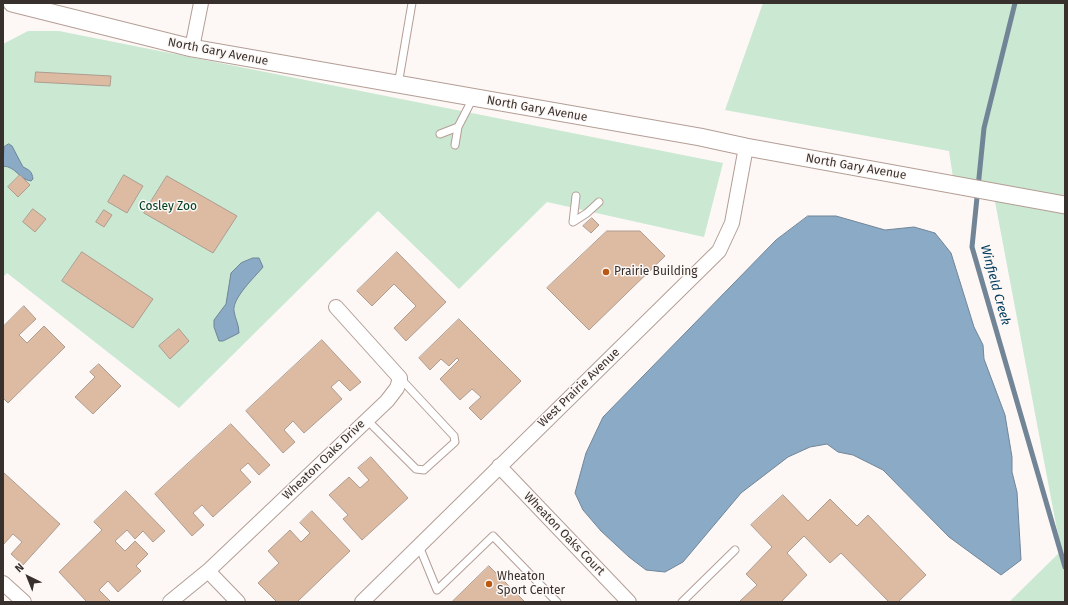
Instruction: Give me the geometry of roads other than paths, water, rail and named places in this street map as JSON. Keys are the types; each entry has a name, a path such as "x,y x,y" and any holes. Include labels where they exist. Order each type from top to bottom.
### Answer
{"street":[{"path":"3,10 7,3"},
{"name":"North Gary Avenue","path":"12,3 192,48 700,137 746,147 1065,205"},
{"path":"192,48 201,3"},
{"name":"West Prairie Avenue","path":"362,602 718,251 732,223 746,147"},
{"path":"336,307 400,378"},
{"name":"Wheaton Oaks Drive","path":"170,602 208,571 387,401 397,388 400,378"},
{"name":"Wheaton Oaks Court","path":"499,466 629,602"},
{"path":"208,571 238,602"},
{"path":"3,584 24,602"}],"lane":[{"path":"398,85 412,3"},
{"path":"455,145 458,127 473,98"},
{"path":"440,134 458,127"},
{"path":"576,196 574,222 599,202"},
{"path":"367,420 416,469 424,470 455,442 454,436 400,378"},
{"path":"419,546 437,590 492,536 557,602"},
{"path":"682,602 735,550"}],"water":[{"path":"9,144 12,146 23,167 31,172 33,179 31,181 23,178 11,168 3,166 4,147"},
{"path":"808,216 836,216 885,230 914,227 935,233 951,253 974,327 983,345 984,359 1005,415 1012,457 1012,472 1017,492 1021,560 1001,575 949,537 883,470 853,455 838,452 827,444 810,447 788,457 741,493 683,562 665,572 646,570 629,557 601,531 583,510 575,493 586,453 603,417 776,240"},
{"path":"253,258 259,258 263,267 240,294 234,306 239,333 223,341 219,341 214,327 214,320 226,304 231,273 241,263"}],"waterway":[{"name":"Winfield Creek","path":"1015,3 984,128 972,247 1065,567"}],"place":[{"name":"Prairie Building","path":"606,272"},
{"name":"Wheaton Sport Center","path":"489,584"}],"park label":[{"name":"Cosley Zoo","path":"168,207"}]}
